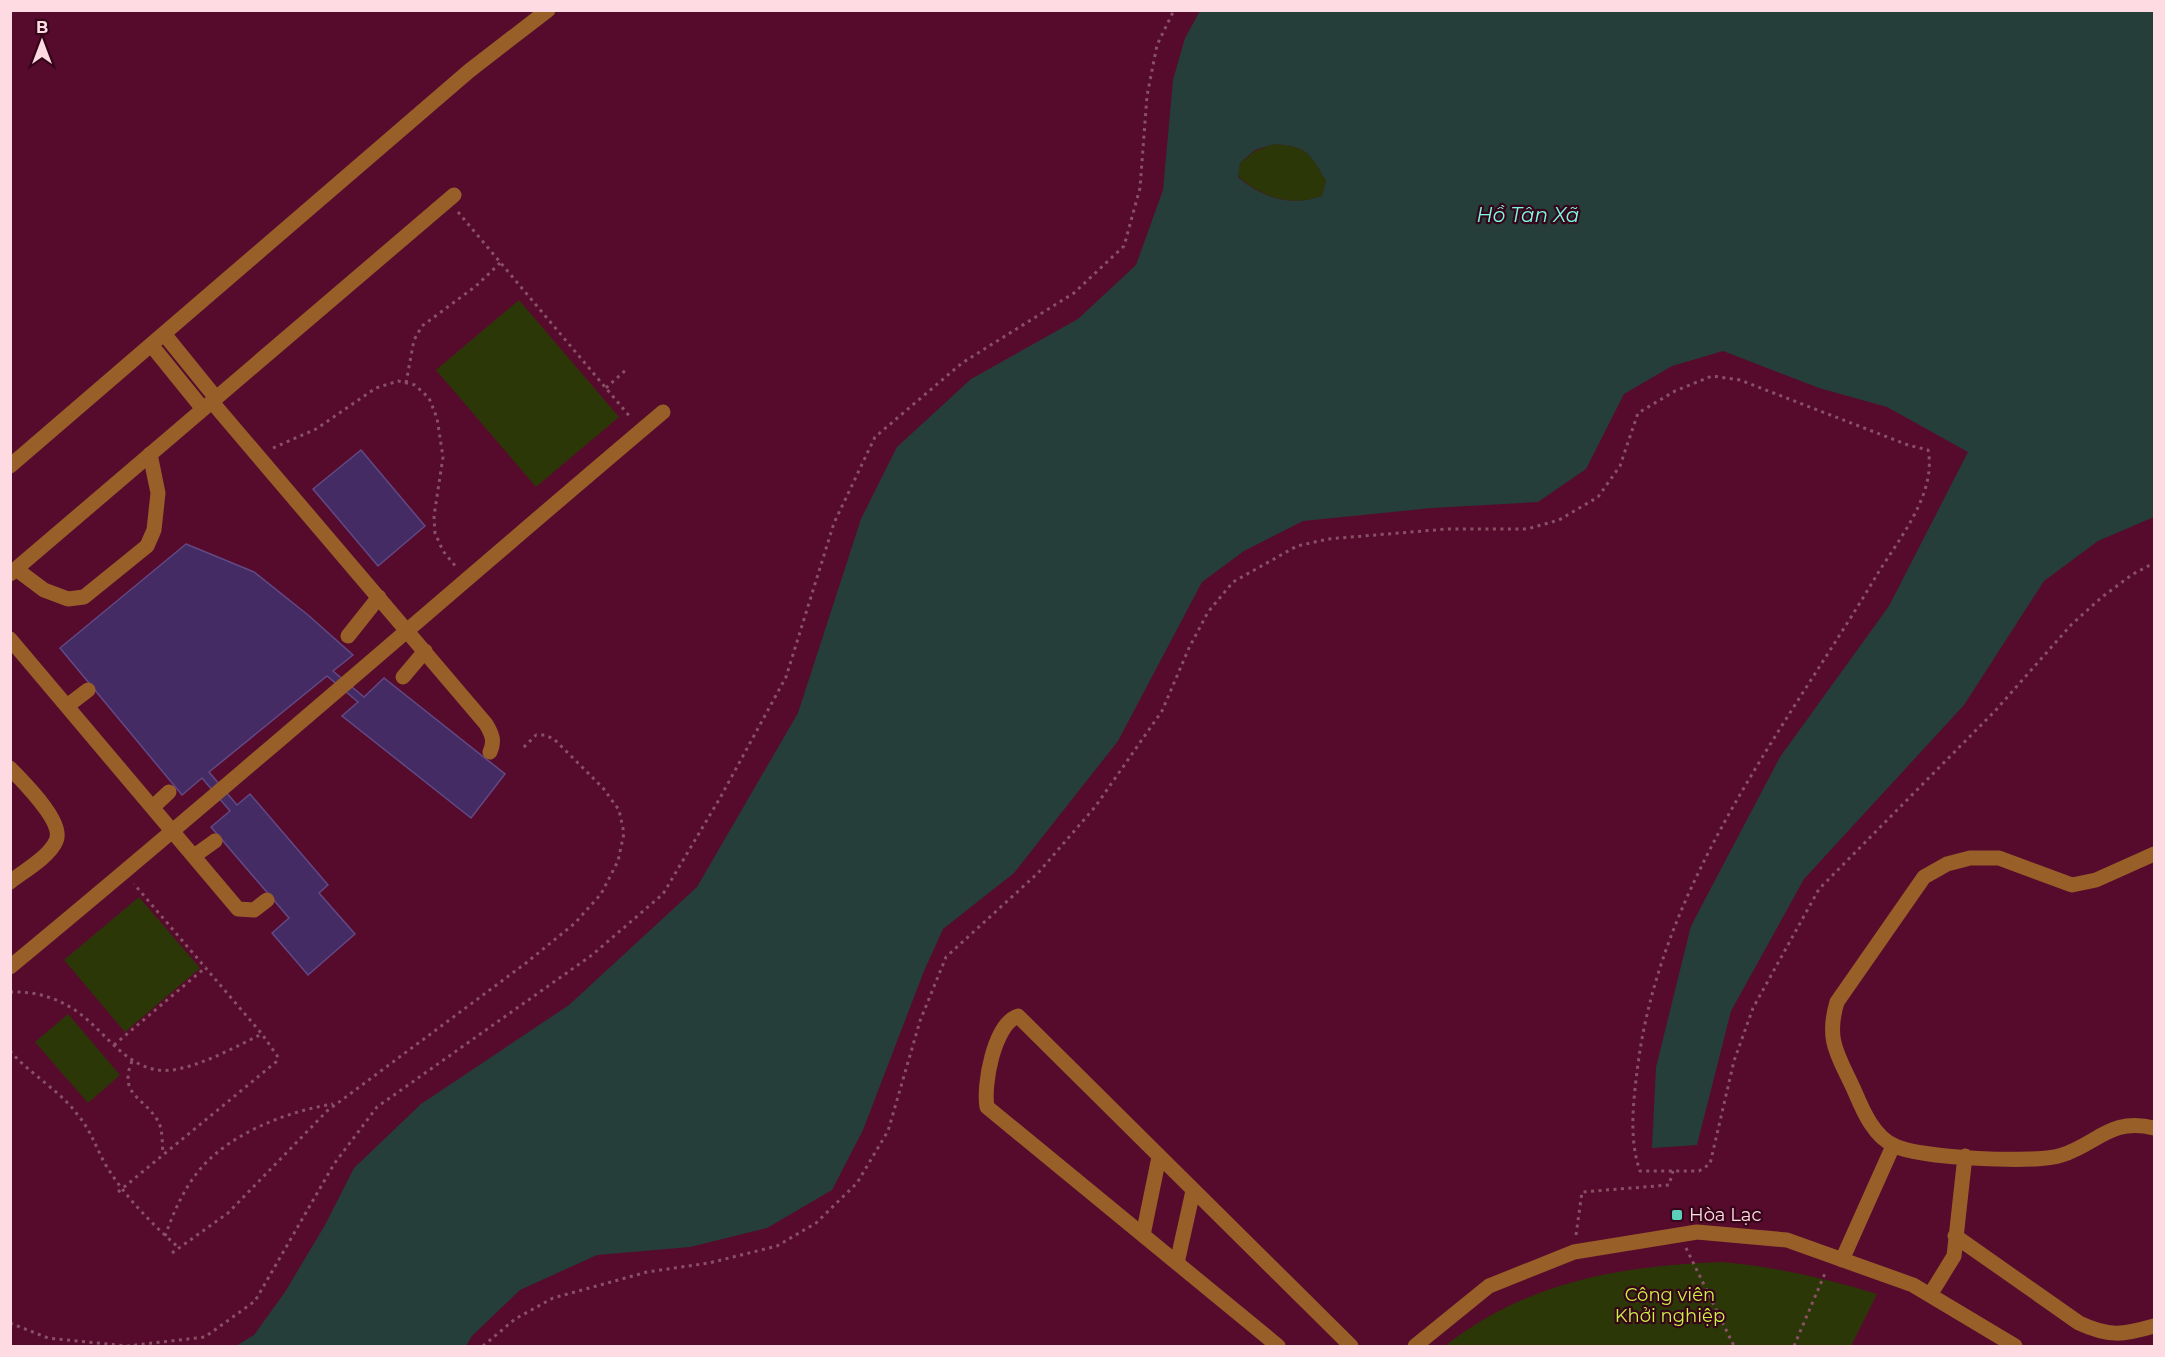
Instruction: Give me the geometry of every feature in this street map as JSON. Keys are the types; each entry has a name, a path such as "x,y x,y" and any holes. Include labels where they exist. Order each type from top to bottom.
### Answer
{"street":[{"path":"10,466 165,335 468,71 548,10"},
{"path":"150,454 158,493 154,530 147,546 84,597 68,599 44,590 13,572 150,454 210,403 455,203"},
{"path":"165,335 210,403"},
{"path":"152,346 210,403 406,628 486,724 492,735 493,746 490,752"},
{"path":"10,967 174,832 406,628 663,412"},
{"path":"348,636 379,597"},
{"path":"10,639 238,909 254,910 267,900"},
{"path":"403,677 425,651"},
{"path":"67,706 88,690"},
{"path":"10,768 50,814 57,827 57,840 50,849 10,882"},
{"path":"153,807 169,792"},
{"path":"194,856 215,841"},
{"path":"2154,854 2096,880 2072,885 1999,858 1970,858 1947,864 1924,877 1837,1002 1831,1024 1834,1045 1859,1102 1871,1125 1893,1146 1911,1151 2004,1159 2060,1156 2079,1149 2099,1135 2121,1127 2144,1125 2154,1128"},
{"path":"1278,1347 987,1107 986,1099 992,1059 999,1036 1011,1018 1018,1016 1351,1347"},
{"path":"1837,1258 1893,1146"},
{"path":"1930,1295 1954,1256 1965,1156"},
{"path":"1143,1235 1159,1157"},
{"path":"1176,1263 1193,1191"},
{"path":"1415,1347 1489,1286 1574,1252 1697,1232 1787,1240 1913,1285 2015,1347"},
{"path":"1955,1236 2079,1323 2101,1333 2134,1332 2154,1326"}],"path":[{"path":"10,1323 48,1338 127,1346 205,1337 255,1301 334,1164 377,1107 592,955 663,894 720,798 786,677 834,523 875,437 962,363 1074,293 1124,246 1140,188 1147,96 1157,45 1174,10"},
{"path":"455,203 501,262 632,419"},
{"path":"406,383 414,340 422,326 476,286 501,262"},
{"path":"606,388 628,368"},
{"path":"483,1347 515,1319 553,1298 647,1272 710,1263 777,1246 816,1223 857,1183 888,1131 920,1021 946,957 1038,873 1095,807 1162,711 1189,648 1209,612 1233,582 1297,546 1328,539 1447,529 1527,529 1559,520 1598,497 1620,466 1638,414 1675,391 1712,376 1740,380 1897,441 1928,450 1931,464 1928,481 1911,519 1849,623 1775,736 1721,829 1677,920 1650,999 1640,1047 1633,1104 1635,1156 1640,1171 1699,1171 1710,1164 1734,1061 1753,1008 1820,889 1995,711 2071,625 2102,597 2133,574 2154,563"},
{"path":"268,450 316,429 376,388 398,381 415,385 429,398 437,418 442,457 434,516 435,533 443,551 457,568"},
{"path":"172,1253 235,1206 336,1104 526,963 575,923 601,894 618,861 624,834 620,810 603,788 554,739 545,735 536,735 522,749"},
{"path":"117,1192 276,1062 276,1051 133,883"},
{"path":"114,1045 206,967"},
{"path":"10,992 27,991 51,998 78,1013 132,1061 158,1070 177,1070 215,1056 262,1034"},
{"path":"10,1051 28,1071 76,1112 94,1137 104,1162 122,1188 144,1216 180,1249"},
{"path":"132,1061 127,1073 130,1089 158,1121 163,1156"},
{"path":"165,1236 176,1207 202,1167 231,1144 271,1122 314,1107 336,1104"},
{"path":"1574,1252 1582,1192 1669,1185 1673,1171"},
{"path":"1679,1234 1734,1347"},
{"path":"1794,1347 1837,1258"}],"shaded area":[{"path":"10,11 2154,11 2154,1346 11,1346"}],"green space":[{"path":"1274,144 1301,149 1311,158 1326,181 1322,196 1300,201 1278,198 1257,190 1238,176 1240,163 1255,151"},
{"path":"519,300 619,417 536,487 436,370"},
{"path":"139,897 200,968 125,1032 64,960"},
{"path":"68,1014 120,1075 88,1103 35,1042"},
{"name":"Công viên Khởi nghiệp","path":"1722,1262 1800,1274 1877,1294 1851,1346 1445,1346 1509,1306 1576,1281 1647,1268"}],"water":[{"name":"Hồ Tân Xã","path":"1200,11 2154,11 2154,517 2098,541 2044,581 1964,705 1804,879 1731,1011 1697,1145 1652,1148 1656,1067 1691,926 1780,757 1889,606 1968,452 1887,407 1819,388 1723,351 1672,366 1624,394 1586,469 1538,502 1432,508 1303,521 1244,551 1202,582 1118,741 1014,873 943,929 924,971 863,1130 832,1190 767,1228 690,1247 597,1255 520,1290 472,1336 466,1346 236,1346 254,1335 285,1292 325,1225 354,1168 421,1104 569,1005 697,887 798,713 861,519 897,447 971,379 1078,319 1136,265 1163,190 1173,80 1185,38","holes":["1274,144 1301,149 1316,164 1326,181 1322,196 1300,201 1278,198 1257,190 1238,177 1240,163 1255,150"]}],"building":[{"path":"361,450 425,526 378,566 313,489"},
{"path":"186,544 254,572 308,615 353,655 333,671 364,697 384,678 505,774 471,818 342,716 358,702 327,676 209,772 237,805 250,794 328,885 319,893 355,934 308,975 272,933 289,918 211,827 230,811 202,778 182,795 60,648"}],"place":[{"name":"Hòa Lạc","path":"1677,1215"}]}
